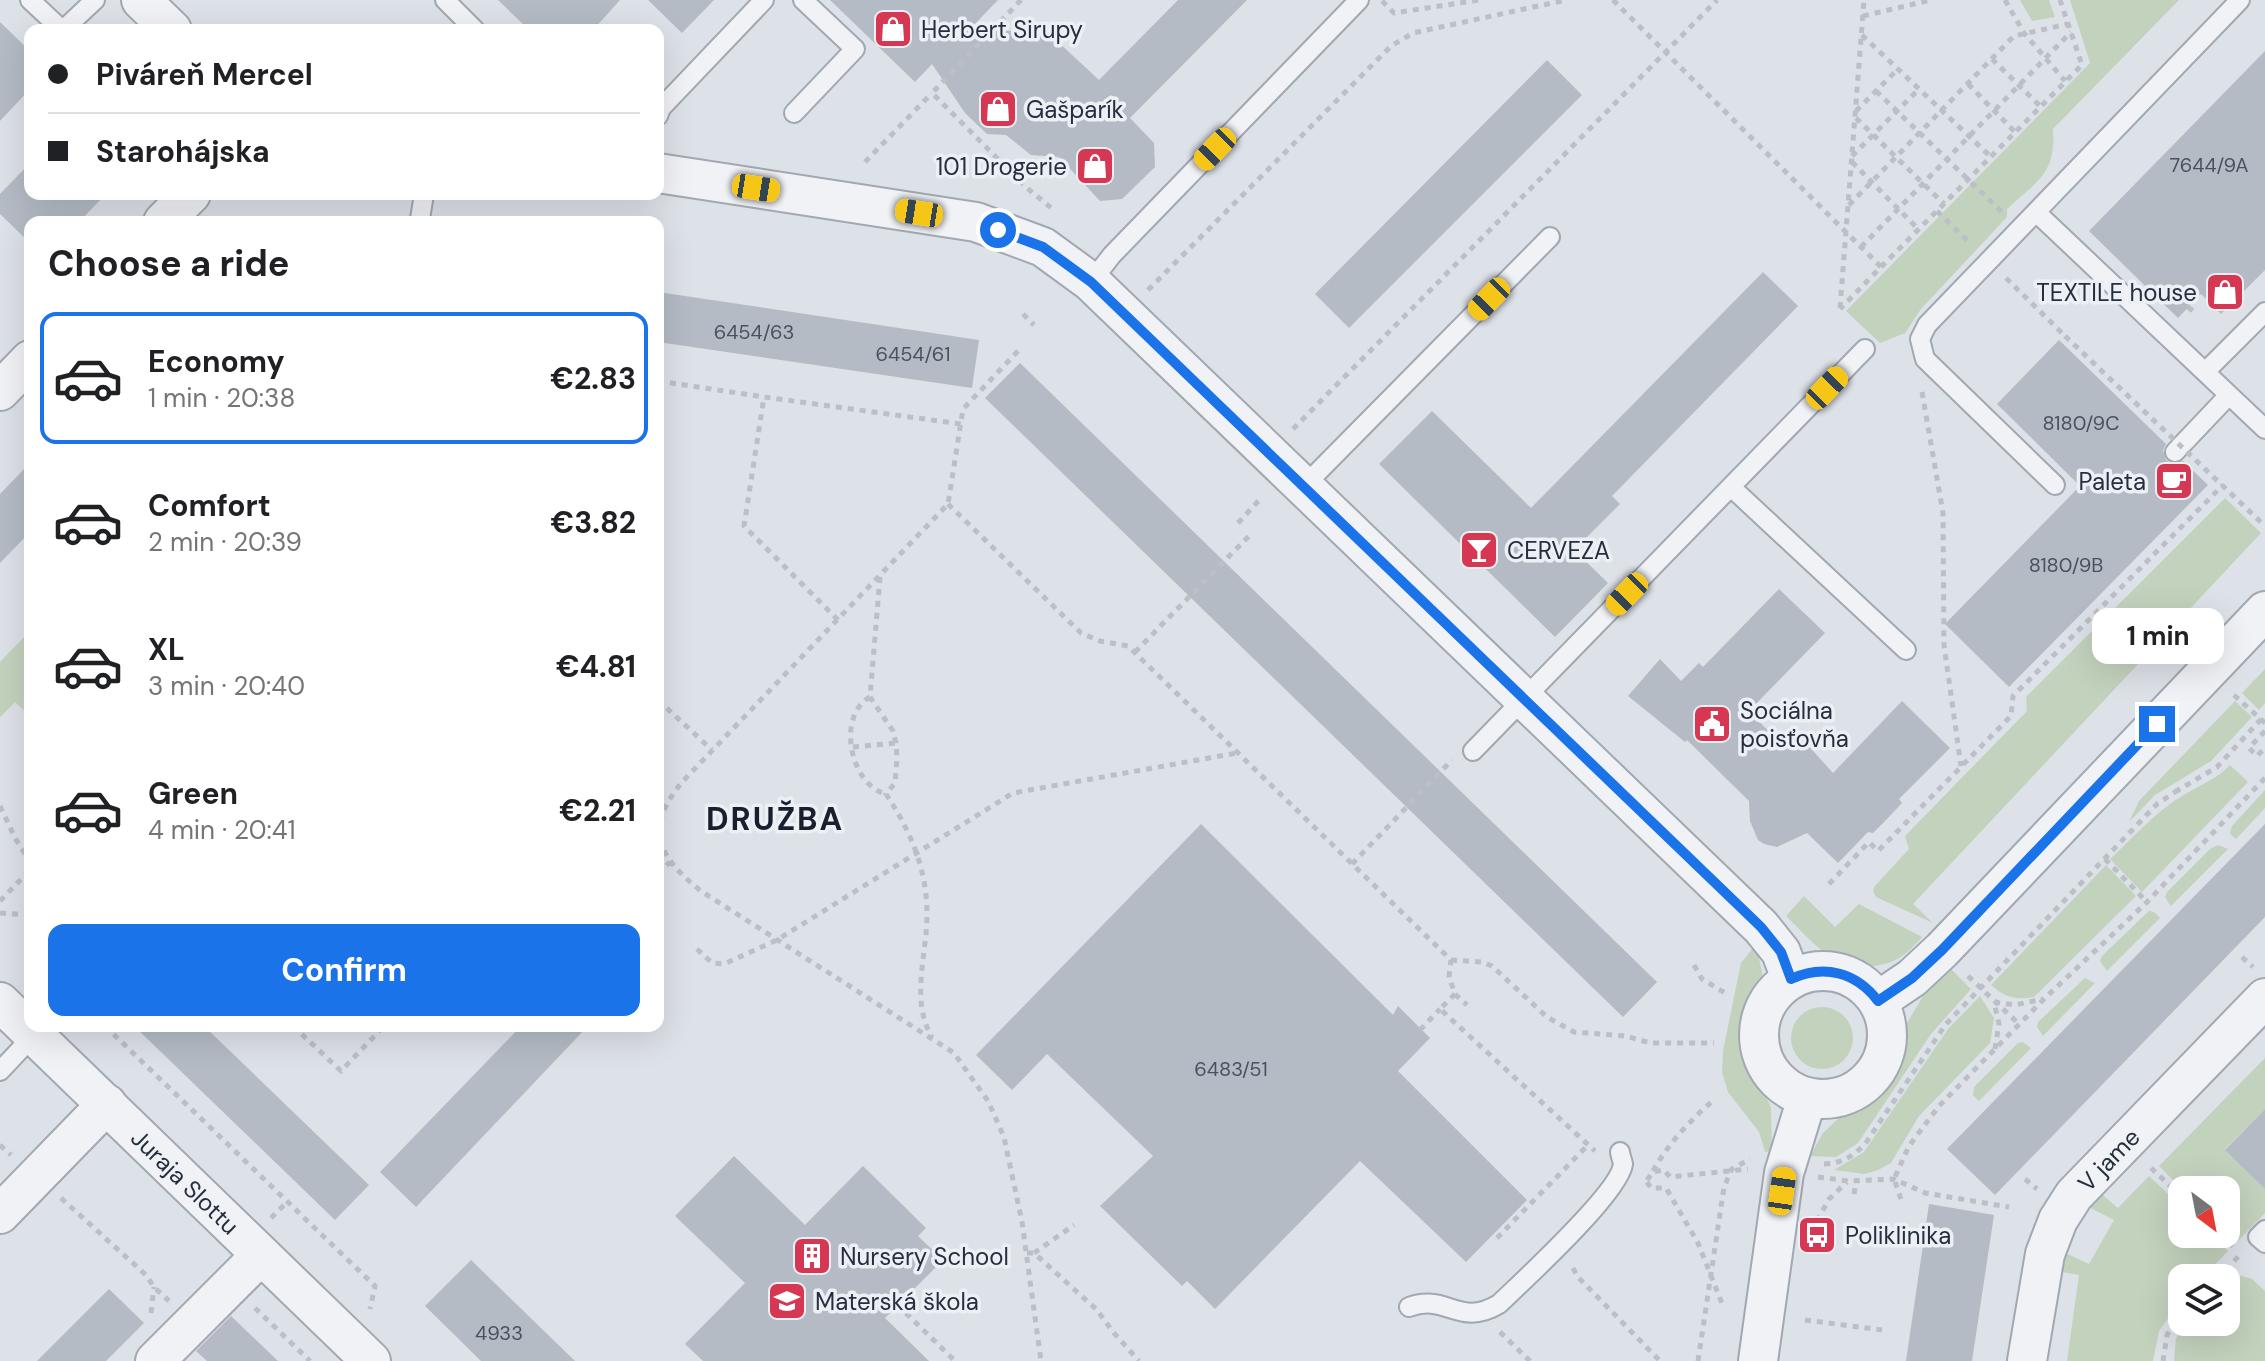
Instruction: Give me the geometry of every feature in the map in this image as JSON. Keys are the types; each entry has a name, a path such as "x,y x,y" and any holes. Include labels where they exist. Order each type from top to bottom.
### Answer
{"street":[{"path":"141,0 166,24"},
{"path":"664,174 976,222 1043,247 1091,282 1287,487 1526,698 1761,927 1781,952 1791,979"},
{"path":"169,216 185,200"},
{"path":"1878,1001 1912,978 1942,950 2265,611"},
{"path":"1815,971 1839,973 1861,983 1878,1001 1887,1037 1882,1062 1856,1090 1845,1096 1820,1100 1807,1098 1777,1081 1764,1061 1758,1038 1762,1014 1781,986 1815,971"},
{"name":"V jame","path":"2027,1361 2045,1254 2058,1220 2074,1195 2265,998"},
{"name":"Juraja Slottu","path":"0,1002 24,1020"},
{"name":"Juraja Slottu","path":"40,1032 107,1104 371,1361"},
{"path":"1758,1361 1784,1173 1807,1098"},
{"path":"0,1214 107,1104"},
{"path":"155,1361 261,1255"}],"lane":[{"path":"30,0 56,24"},
{"path":"69,24 95,0"},
{"path":"445,0 469,24"},
{"path":"794,113 855,49 803,0"},
{"path":"1091,282 1112,255 1359,0"},
{"path":"2055,485 1925,359 1920,339 1927,325 2240,0"},
{"path":"664,105 762,1"},
{"path":"2037,213 2265,429"},
{"path":"1287,487 1550,237"},
{"path":"2205,372 2265,312"},
{"path":"1464,753 1526,698 1865,349"},
{"path":"2175,452 2229,395"},
{"path":"1731,487 1906,650"},
{"path":"0,1071 36,1032"},
{"path":"1409,1307 1426,1301 1470,1314 1485,1313 1499,1304 1601,1200 1620,1161"},
{"path":"2265,1230 2258,1237 2265,1243"}],"path":[{"path":"865,162 1021,0"},
{"path":"1381,0 1394,13 1479,0"},
{"path":"1148,290 1391,46 1413,33 1566,0"},
{"path":"1613,0 1881,267"},
{"path":"1292,430 1717,0"},
{"path":"1864,0 1840,309 2082,65 2060,0"},
{"path":"1863,16 1931,0"},
{"path":"2005,0 2024,33 2065,81"},
{"path":"1848,206 2014,36 2068,24"},
{"path":"1861,247 2071,32"},
{"path":"1861,35 1991,157"},
{"path":"1992,59 2040,106"},
{"path":"1855,114 1898,69"},
{"path":"1968,84 2015,132"},
{"path":"1851,159 1919,89"},
{"path":"1876,91 2007,217"},
{"path":"932,93 1027,188 1059,215"},
{"path":"1855,114 1944,204"},
{"path":"1851,159 1919,230"},
{"path":"2188,307 2194,312"},
{"path":"1023,314 1034,325"},
{"path":"2065,336 2265,526"},
{"path":"1922,349 1922,391 1943,513 1944,645 1961,766"},
{"path":"664,807 712,750 948,504 963,409 1018,351"},
{"path":"664,382 961,424"},
{"path":"764,397 744,526 838,620"},
{"path":"1829,884 1869,842 1878,851 2011,716 2013,696 2223,485"},
{"path":"1238,523 1287,487"},
{"path":"948,504 1081,633 1100,641 1119,642 1135,652 1451,960 1482,962 1492,966 1547,1017 1574,1032 1626,1036 1650,1043 1714,1043"},
{"path":"1135,652 1250,535"},
{"path":"880,576 870,697 893,731 896,743 895,783 886,794"},
{"path":"2234,695 2265,723"},
{"path":"870,697 860,703 853,713 853,747 860,773 867,784 886,794 909,832 917,853 927,898 921,984 924,1024 934,1040"},
{"path":"664,706 712,750"},
{"path":"1839,1163 1853,1156 1865,1144 1946,1024 1980,988 2157,804 2217,767 2265,715"},
{"path":"2265,731 2249,748 2257,756 2265,748"},
{"path":"853,747 896,743"},
{"path":"697,949 712,963 724,964 777,940 1013,793 1238,753"},
{"path":"1352,864 1464,753"},
{"path":"1901,1199 1894,1179 1919,1130 2019,1024 2147,902 2265,778"},
{"path":"0,806 24,852"},
{"path":"664,849 670,862 701,891 954,1053 998,1119 1013,1172 1030,1253 1041,1361"},
{"path":"2105,859 2147,902"},
{"path":"664,868 670,862"},
{"path":"0,901 24,876"},
{"path":"0,913 24,915"},
{"path":"1451,960 1449,977 1455,994 1467,1005"},
{"path":"1694,965 1702,979 1725,993"},
{"path":"1964,972 2019,1024"},
{"path":"1420,1030 1455,994"},
{"path":"1994,1002 2015,1005 2044,999"},
{"path":"1994,1002 1999,1024 1995,1050"},
{"path":"1440,1009 1610,1165 1620,1161"},
{"path":"111,1032 375,1286 368,1317"},
{"path":"299,1032 341,1071 378,1032"},
{"path":"1637,1187 1647,1182 1665,1153 1698,1113 1715,1099"},
{"path":"0,1145 146,1275 154,1287 194,1323"},
{"path":"1497,1238 1588,1145"},
{"path":"1670,1177 1723,1173 1732,1169 1753,1170"},
{"path":"1698,1361 1724,1187 1732,1169"},
{"path":"1653,1172 1664,1170 1670,1177"},
{"path":"1806,1175 1848,1181 1894,1179 1925,1193 2009,1207"},
{"path":"1666,1188 1670,1177"},
{"path":"1817,1221 1829,1199 1848,1181"},
{"path":"1854,1194 1856,1181"},
{"path":"1647,1182 1651,1188 1666,1188"},
{"path":"1666,1188 1698,1243 1723,1306"},
{"path":"1030,1253 1074,1225"},
{"path":"1030,1253 1096,1309 1139,1361"},
{"path":"1570,1258 1577,1276 1660,1361"},
{"path":"231,1285 310,1361"},
{"path":"885,1301 908,1315 955,1361"},
{"path":"1485,1313 1492,1325 1530,1361"},
{"path":"1805,1320 1882,1330"},
{"path":"2163,1361 2168,1334"}],"green space":[{"path":"2020,0 2049,0 2055,17 2032,21"},
{"path":"2070,0 2179,0 2053,129 2048,166 2036,183 2007,209 2007,217 1921,309 1905,333 1880,343 1846,311 2090,63"},
{"path":"2225,498 2261,533 1913,904 1933,923 1876,897 1874,887 1909,849 1905,836 2027,711 2026,697"},
{"path":"24,637 24,710 15,702 0,717 0,662"},
{"path":"2265,669 2265,703 2259,710 2242,693"},
{"path":"2235,701 2252,717 2211,761 2155,795 2129,822 2139,801"},
{"path":"2230,765 2248,782 2142,892 2110,859 2163,810"},
{"path":"2265,790 2265,808 2236,839 2230,834 2232,826"},
{"path":"2218,845 2228,849 2171,906 2165,897 2167,892 2210,849"},
{"path":"2106,865 2136,896 2034,997 2011,997 1991,985"},
{"path":"1804,896 1835,927 1859,904 1922,937 1907,952 1890,962 1861,967 1836,960 1815,945 1786,916"},
{"path":"2149,911 2160,918 2107,971 2100,961 2102,956"},
{"path":"1756,944 1762,972 1760,991 1747,1031 1748,1054 1771,1108 1772,1151 1765,1152 1759,1132 1728,1092 1722,1072 1723,1051 1741,963"},
{"path":"1950,968 1971,989 1931,1034 1858,1143 1836,1157 1810,1156 1823,1133 1842,1115 1881,1090 1894,1069 1907,1023 1923,996"},
{"path":"2085,978 2095,983 2043,1036 2037,1027 2038,1022"},
{"path":"1980,996 1994,1018 1990,1043 1919,1116 1891,1163 1865,1174 1834,1170 1864,1152 1948,1029"},
{"path":"1822,1007 1834,1009 1844,1016 1851,1026 1851,1050 1844,1060 1834,1067 1822,1069 1810,1067 1800,1060 1793,1050 1791,1038 1793,1026 1800,1016 1810,1009"},
{"path":"2023,1042 2031,1048 1979,1101 1973,1095 1974,1087 2018,1043"},
{"path":"2265,1058 2265,1109 2225,1149 2265,1189 2265,1213 2240,1239 2240,1176 2169,1176 2159,1166"},
{"path":"2149,1176 2168,1194 2168,1248 2225,1248 2228,1251 2215,1264 2168,1264 2168,1318 2159,1331 2153,1361 2067,1361 2079,1275 2057,1271 2061,1251 2089,1264 2114,1220 2085,1205 2097,1190 2118,1208"},
{"path":"2240,1275 2252,1279 2265,1291 2265,1361 2174,1361 2176,1338 2240,1336"}],"building":[{"path":"498,0 620,0 598,24 523,24"},
{"path":"648,0 714,0 682,33"},
{"path":"830,0 998,0 970,29 1058,33 1057,41 1099,80 1178,0 1247,0 1130,118 1154,143 1155,167 1122,199 1100,201 1059,157 1031,155 1006,135 987,134 965,113 932,64 915,82"},
{"path":"0,22 24,45 24,95 0,121"},
{"path":"2265,51 2265,270 2221,314 2201,294 2178,318 2089,231"},
{"path":"1547,60 1582,95 1349,328 1315,294"},
{"path":"24,169 24,200 100,200 85,216 24,216 24,237 0,214 0,194"},
{"path":"1763,272 1798,306 1612,496 1620,504 1574,550 1608,583 1555,637 1379,464 1432,411 1531,508"},
{"path":"664,293 979,340 972,388 664,343"},
{"path":"2059,340 2166,444 2163,450 2166,460 2173,464 2183,461 2208,485 2009,687 1945,624 2080,486 1997,404"},
{"path":"1020,363 1657,982 1623,1017 985,398"},
{"path":"24,469 24,538 0,563 0,494"},
{"name":"Sociálna poisťovňa","path":"1779,589 1825,633 1749,711 1779,742 1793,739 1805,742 1833,773 1902,701 1950,748 1899,799 1902,803 1884,822 1873,833 1868,832 1838,863 1807,833 1777,847 1758,840 1750,821 1749,801 1687,740 1685,742 1628,696 1660,659 1681,681 1699,663 1703,667"},
{"path":"1201,824 1393,1015 1398,1006 1430,1038 1398,1071 1527,1200 1466,1262 1360,1161 1215,1309 1187,1281 1182,1286 1100,1206 1153,1156 1047,1054 1012,1090 976,1055"},
{"path":"2265,824 2265,917 1995,1195 1947,1149"},
{"path":"140,1032 210,1032 369,1185 335,1220"},
{"path":"515,1032 582,1032 416,1207 380,1172"},
{"path":"2265,1109 2265,1189 2225,1150"},
{"name":"Nursery School","path":"734,1156 805,1225 863,1166 926,1228 918,1236 943,1260 885,1318 929,1361 703,1361 685,1344 745,1283 675,1216"},
{"path":"1929,1204 1994,1215 1972,1361 1906,1361"},
{"path":"471,1260 575,1361 481,1361 425,1306"},
{"path":"109,1289 144,1323 106,1361 37,1361"},
{"path":"231,1316 278,1361 207,1361 196,1351"}],"place":[{"name":"Herbert Sirupy","path":"893,29"},
{"name":"Gašparík","path":"998,109"},
{"name":"101 Drogerie","path":"1095,166"},
{"name":"TEXTILE house","path":"2225,292"},
{"name":"Paleta","path":"2174,481"},
{"name":"CERVEZA","path":"1479,550"},
{"name":"Sociálna poisťovňa","path":"1712,724"},
{"name":"Poliklinika","path":"1817,1235"},
{"name":"Nursery School","path":"812,1256"},
{"name":"Materská škola","path":"787,1301"}],"district":[{"name":"DRUŽBA","path":"775,819"}],"route":[{"path":"998,230 1043,247 1091,282 1761,927 1781,952 1791,979 1815,971 1839,973 1861,983 1878,1001 1912,978 2157,724"}]}
